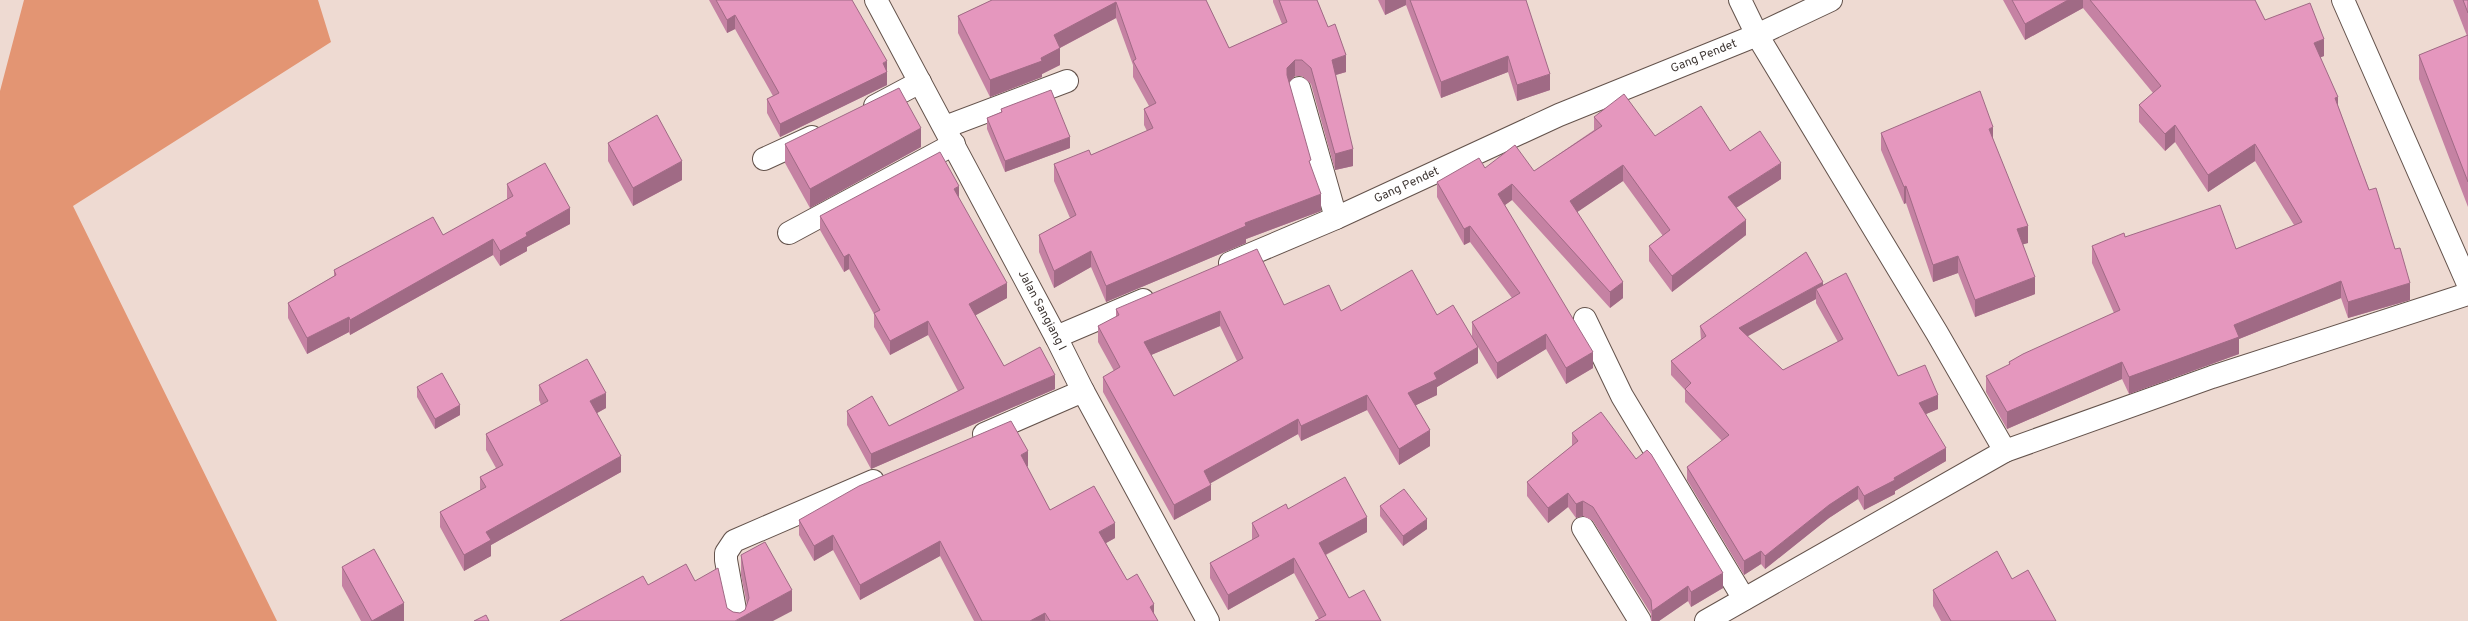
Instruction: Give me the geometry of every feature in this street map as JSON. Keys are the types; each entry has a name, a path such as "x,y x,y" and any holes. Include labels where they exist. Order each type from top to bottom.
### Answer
{"street":[{"name":"Jalan Sangiang I","path":"876,0 950,136 1083,391 1208,621"},
{"path":"1740,0 1757,35 1938,332 2004,451"},
{"name":"Gang Pendet","path":"1214,270 1336,218 1559,116 1757,35 1831,0"},
{"path":"2343,0 2468,284"},
{"path":"789,233 950,136 1067,81"},
{"path":"855,117 920,82"},
{"path":"1299,88 1336,218"},
{"path":"764,159 831,128"},
{"path":"1056,337 1164,291"},
{"path":"1706,621 2004,451 2212,377 2468,294"},
{"path":"1585,319 1622,396 1744,599"},
{"path":"966,441 1083,391"},
{"path":"737,621 726,560 726,553 734,541 894,472"},
{"path":"1583,528 1640,621"}],"shaded area":[{"path":"24,0 318,0 331,42 73,206 277,621 0,621 0,91"}],"building":[{"path":"716,0 852,0 887,61 883,63 887,72 780,124 767,99 779,93 735,15 727,20"},
{"path":"992,0 1206,0 1229,48 1287,22 1279,0 1317,0 1328,27 1335,24 1346,55 1332,60 1353,149 1335,154 1311,68 1302,60 1295,60 1287,68 1287,75 1311,160 1309,161 1321,194 1245,223 1246,226 1106,286 1091,251 1054,271 1039,235 1076,215 1054,164 1089,150 1091,155 1153,128 1144,109 1156,103 1133,61 1136,59 1116,2 1054,35 1060,48 1041,58 1042,61 990,80 958,16"},
{"path":"1410,0 1526,0 1550,74 1517,85 1508,56 1441,82"},
{"path":"2012,0 2068,0 2025,24"},
{"path":"2090,0 2255,0 2265,20 2310,3 2324,39 2314,43 2338,97 2335,98 2369,190 2376,188 2395,249 2400,248 2410,283 2348,302 2341,281 2234,325 2239,337 2129,377 2122,362 2007,412 1986,376 2010,364 2009,362 2023,354 2120,310 2092,246 2124,233 2125,237 2220,205 2236,249 2302,222 2255,144 2208,175 2175,125 2165,134 2139,105 2161,86"},
{"path":"2463,0 2468,0 2468,13"},
{"path":"2468,35 2468,182 2419,55"},
{"path":"899,88 921,128 810,189 785,144"},
{"path":"1051,90 1070,137 1005,161 987,118 1002,112 1001,109"},
{"path":"1980,91 1993,127 1989,129 2028,226 2017,229 2035,277 1975,300 1958,256 1933,265 1906,186 1904,187 1881,133"},
{"path":"1624,94 1655,136 1701,106 1730,151 1760,131 1781,163 1728,197 1746,220 1672,276 1649,246 1670,230 1623,165 1570,201 1623,282 1610,292 1512,184 1498,194 1593,352 1566,368 1546,334 1497,363 1472,322 1520,293 1470,226 1464,229 1437,182 1479,158 1485,168 1515,145 1534,171 1602,126 1594,117"},
{"path":"657,115 682,161 633,188 608,143"},
{"path":"940,152 959,186 954,189 1007,283 969,304 1004,366 1040,347 1055,375 871,454 847,411 872,396 889,426 964,388 928,321 890,341 874,313 880,310 849,254 844,257 820,216"},
{"path":"545,163 570,208 526,233 527,236 500,251 493,239 350,320 349,317 307,338 288,303 336,275 334,270 433,217 443,235 513,196 507,184"},
{"path":"1257,249 1284,305 1329,285 1341,311 1412,270 1437,315 1453,305 1478,347 1434,373 1437,379 1408,393 1430,430 1399,449 1367,395 1301,426 1298,419 1204,471 1211,485 1174,505 1103,377 1120,367 1098,326 1119,315 1116,309","holes":["1220,311 1243,358 1174,396 1144,342"]},
{"path":"1806,252 1823,282 1739,328 1783,370 1843,339 1816,289 1846,273 1898,376 1925,365 1938,395 1919,403 1946,448 1894,478 1895,480 1864,496 1858,486 1829,505 1765,556 1761,551 1744,561 1687,467 1729,435 1685,389 1691,383 1671,361 1706,336 1700,326"},
{"path":"587,359 606,393 590,401 621,456 486,532 491,540 464,555 440,512 486,487 480,477 503,465 486,434 548,401 539,385"},
{"path":"442,373 460,405 435,419 417,387"},
{"path":"1601,412 1636,459 1647,450 1651,454 1723,573 1691,592 1688,586 1652,611 1651,600 1593,507 1583,501 1576,504 1568,493 1548,508 1527,482 1578,441 1572,433"},
{"path":"1011,421 1028,451 1021,455 1050,510 1094,486 1115,523 1099,532 1127,580 1137,574 1154,604 1150,607 1158,621 1050,621 1045,613 1030,621 982,621 940,541 860,585 833,535 814,546 799,520 859,486"},
{"path":"1345,477 1367,517 1319,543 1349,598 1364,590 1381,621 1315,621 1326,615 1294,558 1228,595 1210,563 1259,536 1252,523 1286,504 1288,509"},
{"path":"1404,489 1427,519 1403,536 1380,506"},
{"path":"765,542 792,590 735,621 560,621 643,576 648,585 686,564 695,581 718,568 727,608 733,612 740,613 745,610 749,598 741,555"},
{"path":"374,549 404,603 372,621 342,567"},
{"path":"1997,551 2012,579 2028,570 2056,621 1951,621 1933,590"},
{"path":"486,615 489,621 474,621"}]}
